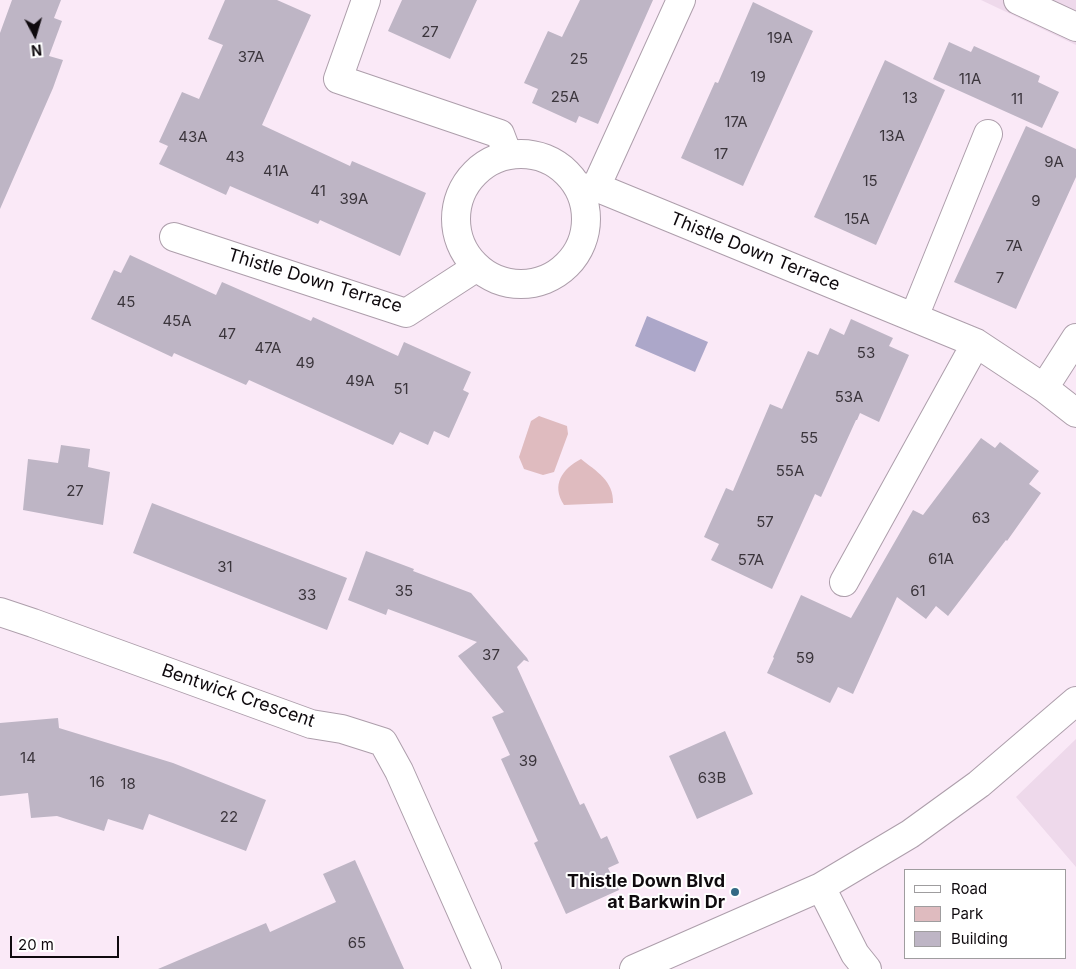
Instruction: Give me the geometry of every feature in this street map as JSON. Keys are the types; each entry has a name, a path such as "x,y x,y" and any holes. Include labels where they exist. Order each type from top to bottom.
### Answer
{"street":[{"path":"366,0 338,78 500,134 508,155"},
{"path":"588,187 546,158 523,153 508,155 489,162 469,178 459,198 455,220 463,249 476,267 496,279 518,284 536,282 557,274 573,258 584,237 588,187 681,0"},
{"path":"1018,0 1076,27"},
{"path":"914,317 988,134"},
{"name":"Thistle Down Terrace","path":"588,187 976,343 1044,388 1076,412"},
{"name":"Thistle Down Terrace","path":"174,237 406,313 476,267"},
{"path":"1044,388 1076,338"},
{"path":"844,582 976,343"},
{"name":"Bentwick Crescent","path":"0,612 311,724 342,729 382,742 399,770 487,969"},
{"path":"634,969 821,887 910,834 979,784 1076,701"},
{"path":"821,887 855,954 867,969"}],"shaded area":[{"path":"981,0 1076,0 1076,45"},
{"path":"647,316 708,342 695,372 635,346"},
{"path":"1076,739 1076,867 1016,797"}],"green space":[{"path":"539,416 567,426 568,434 554,472 543,475 524,469 519,457 531,421"},
{"path":"581,459 603,477 611,489 613,503 564,505 558,491 561,478 574,463"}],"building":[{"path":"12,0 61,0 54,18 62,21 49,56 63,60 53,88 0,209 0,33"},
{"path":"225,0 277,0 311,15 262,125 350,166 352,161 426,193 400,256 320,220 318,224 230,186 226,195 159,164 168,146 159,142 182,92 199,99 223,45 208,39"},
{"path":"402,0 477,0 450,59 388,31"},
{"path":"580,0 653,0 598,124 579,116 576,123 532,103 538,89 524,83 548,31 562,37"},
{"path":"753,2 813,31 743,186 681,158 715,82 718,83"},
{"path":"949,42 971,52 974,46 1040,76 1038,82 1059,92 1042,128 933,79"},
{"path":"885,60 945,90 876,245 814,217"},
{"path":"1026,126 1076,149 1076,177 1016,309 954,282"},
{"path":"130,255 216,295 222,282 311,321 313,317 398,356 404,342 471,372 463,390 469,393 449,438 434,431 428,445 400,432 393,445 249,380 246,385 174,353 172,357 91,319 114,270 121,273"},
{"path":"851,319 893,338 889,346 909,355 879,422 860,413 821,497 815,494 772,589 711,560 719,544 704,537 726,488 733,491 770,404 782,409 808,351 818,355 830,328 844,335"},
{"path":"981,438 995,448 1000,442 1039,471 1029,484 1041,493 1007,541 948,616 936,606 926,619 897,597 853,694 838,687 830,703 767,673 801,595 851,618 913,510 923,515"},
{"path":"61,445 90,449 88,467 110,472 103,525 23,510 28,459 58,463"},
{"path":"152,503 347,578 327,630 133,553"},
{"path":"366,551 471,593 527,658 529,662 524,660 517,667 580,805 584,803 601,839 607,836 619,863 608,868 619,890 566,914 534,843 538,841 501,759 510,755 492,717 504,712 458,656 477,642 388,609 386,615 348,600"},
{"path":"58,718 59,728 173,763 266,800 246,851 149,814 143,830 108,819 104,831 57,816 31,818 28,793 0,796 0,723"},
{"path":"725,731 753,794 697,819 669,756"},
{"path":"355,860 404,969 158,969 266,923 270,932 336,902 323,874"}],"place":[{"name":"Thistle Down Blvd at Barkwin Dr","path":"735,892"}]}
